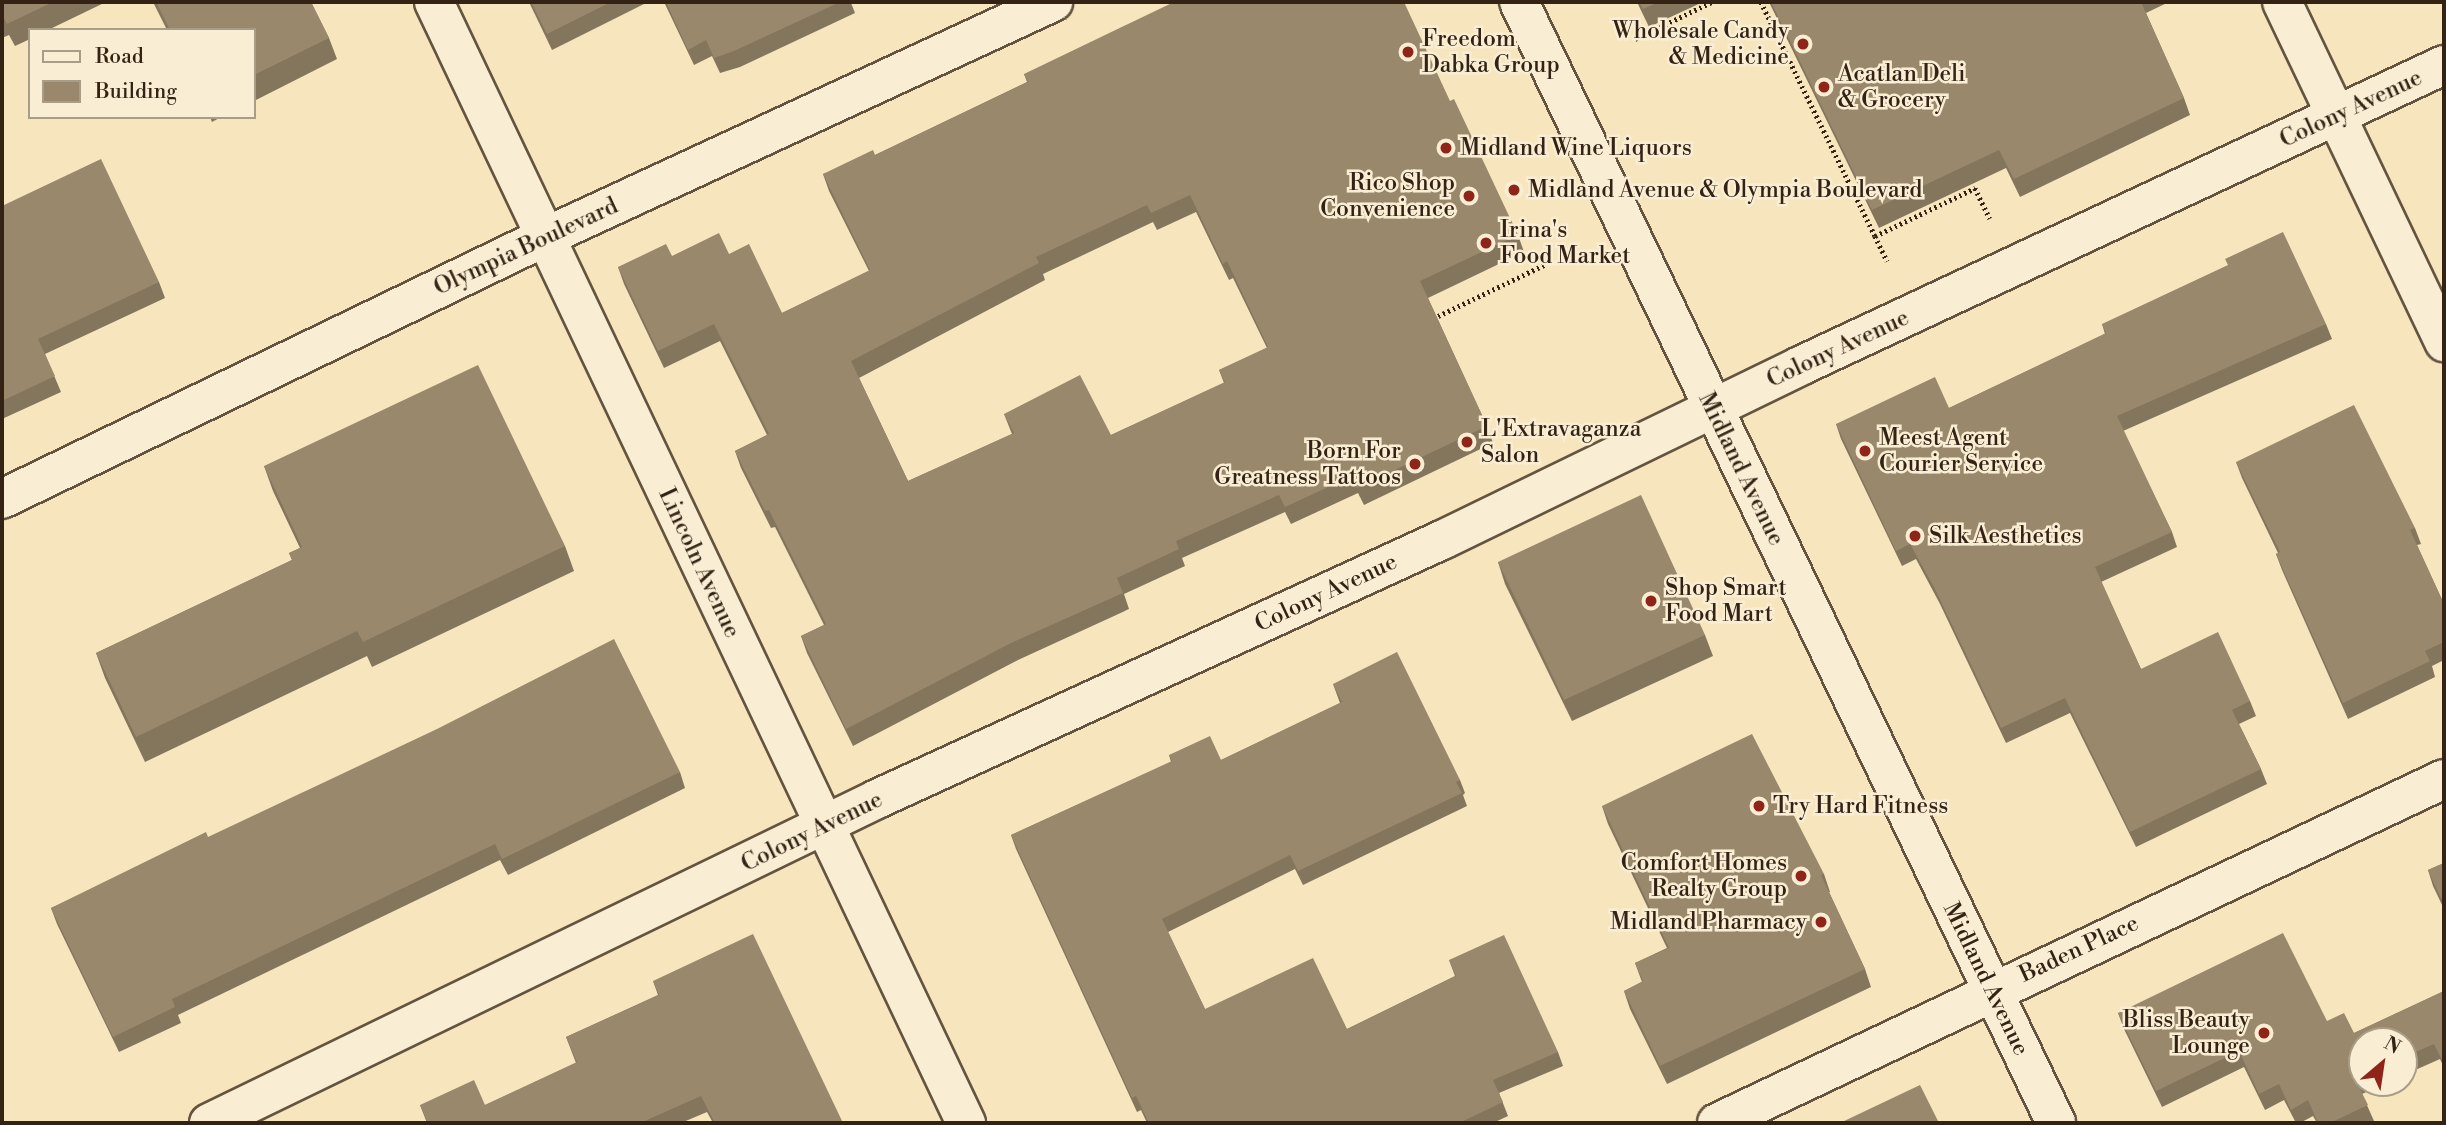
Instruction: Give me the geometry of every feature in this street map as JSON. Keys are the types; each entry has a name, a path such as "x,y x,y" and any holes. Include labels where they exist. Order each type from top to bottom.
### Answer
{"street":[{"name":"Lincoln Avenue","path":"434,2 965,1123"},
{"name":"Olympia Boulevard","path":"2,499 545,237 1054,2"},
{"name":"Midland Avenue","path":"1519,2 1711,408 2056,1123"},
{"path":"2282,2 2444,342"},
{"name":"Colony Avenue","path":"209,1123 823,825 1442,540 1711,408 2444,65"},
{"name":"Baden Place","path":"1717,1123 1991,990 2444,779"}],"path":[{"path":"1634,38 1712,2"},
{"path":"1761,2 1887,261"},
{"path":"1875,236 1975,188 1990,219"},
{"path":"1438,316 1546,264"}],"building":[{"path":"2,2 53,2 7,24 2,15"},
{"path":"156,2 311,2 329,38 256,74 256,28 169,28"},
{"path":"531,2 611,2 547,34"},
{"path":"666,2 840,2 714,58 706,40 688,50"},
{"path":"1174,2 1404,2 1450,101 1454,99 1518,235 1420,281 1487,426 1357,488 1352,476 1285,507 1279,495 1176,541 1179,549 1117,578 1123,593 1011,643 846,729 801,636 826,624 769,510 765,511 735,451 769,434 714,324 658,351 618,267 666,244 672,256 719,233 729,254 749,244 782,313 870,270 823,174 873,150 875,155 1028,82 1024,74","holes":["1190,195 1223,264 1227,261 1268,347 1219,370 1225,382 1111,435 1080,375 1004,414 1014,433 908,481 851,361 1039,263 1036,257 1147,205 1151,213"]},
{"path":"1639,2 1659,2 1643,9"},
{"path":"1771,2 2141,2 2184,98 2014,179 1999,150 1872,210"},
{"path":"101,159 159,282 38,339 55,376 2,401 2,206"},
{"path":"2283,232 2326,324 2117,416 2172,532 2095,567 2141,669 2218,632 2250,701 2232,710 2261,769 2130,832 2065,698 2001,728 1935,589 1910,544 1896,551 1836,424 1935,377 1949,408 2106,333 2102,324 2228,265 2225,259"},
{"path":"478,365 565,546 363,642 357,631 136,737 96,653 292,560 289,553 302,547 264,466"},
{"path":"2354,405 2415,528 2410,530 2444,604 2444,642 2425,651 2430,661 2343,703 2276,554 2280,552 2236,462"},
{"path":"1641,495 1705,635 1564,700 1498,562"},
{"path":"614,639 680,772 502,859 495,844 172,999 175,1007 113,1037 51,908 206,832 208,837 437,729"},
{"path":"1397,652 1460,780 1456,782 1462,793 1298,871 1290,855 1162,919 1205,1009 1313,958 1347,1029 1456,976 1449,960 1504,935 1558,1052 1493,1080 1503,1102 1459,1123 1149,1123 1136,1096 1132,1098 1011,835 1172,761 1169,755 1210,736 1221,760 1342,702 1333,684"},
{"path":"1752,734 1824,874 1821,875 1865,969 1660,1066 1624,991 1643,981 1635,963 1669,948 1602,806"},
{"path":"2444,863 2444,905 2428,870"},
{"path":"2283,933 2327,1021 2344,1013 2351,1027 2348,1027 2348,1097 2364,1097 2368,1105 2330,1123 2318,1123 2308,1100 2291,1110 2279,1084 2259,1094 2239,1051 2156,1091 2118,1013"},
{"path":"753,934 843,1123 715,1123 701,1096 640,1123 428,1123 420,1105 474,1080 485,1105 577,1062 566,1037 659,995 653,981"},
{"path":"2444,991 2444,1062 2434,1044 2418,1051 2418,1027 2367,1027"},
{"path":"1920,1085 1939,1123 1840,1123"}],"place":[{"name":"Wholesale Candy & Medicine","path":"1803,44"},
{"name":"Freedom Dabka Group","path":"1408,52"},
{"name":"Acatlan Deli & Grocery","path":"1824,87"},
{"name":"Midland Wine Liquors","path":"1446,148"},
{"name":"Midland Avenue & Olympia Boulevard","path":"1514,190"},
{"name":"Rico Shop Convenience","path":"1469,196"},
{"name":"Irina's Food Market","path":"1486,243"},
{"name":"L'Extravaganza Salon","path":"1467,442"},
{"name":"Meest Agent Courier Service","path":"1865,451"},
{"name":"Born For Greatness Tattoos","path":"1415,464"},
{"name":"Silk Aesthetics","path":"1915,536"},
{"name":"Shop Smart Food Mart","path":"1651,601"},
{"name":"Try Hard Fitness","path":"1759,806"},
{"name":"Comfort Homes Realty Group","path":"1801,876"},
{"name":"Midland Pharmacy","path":"1821,922"},
{"name":"Bliss Beauty Lounge","path":"2264,1033"}]}
